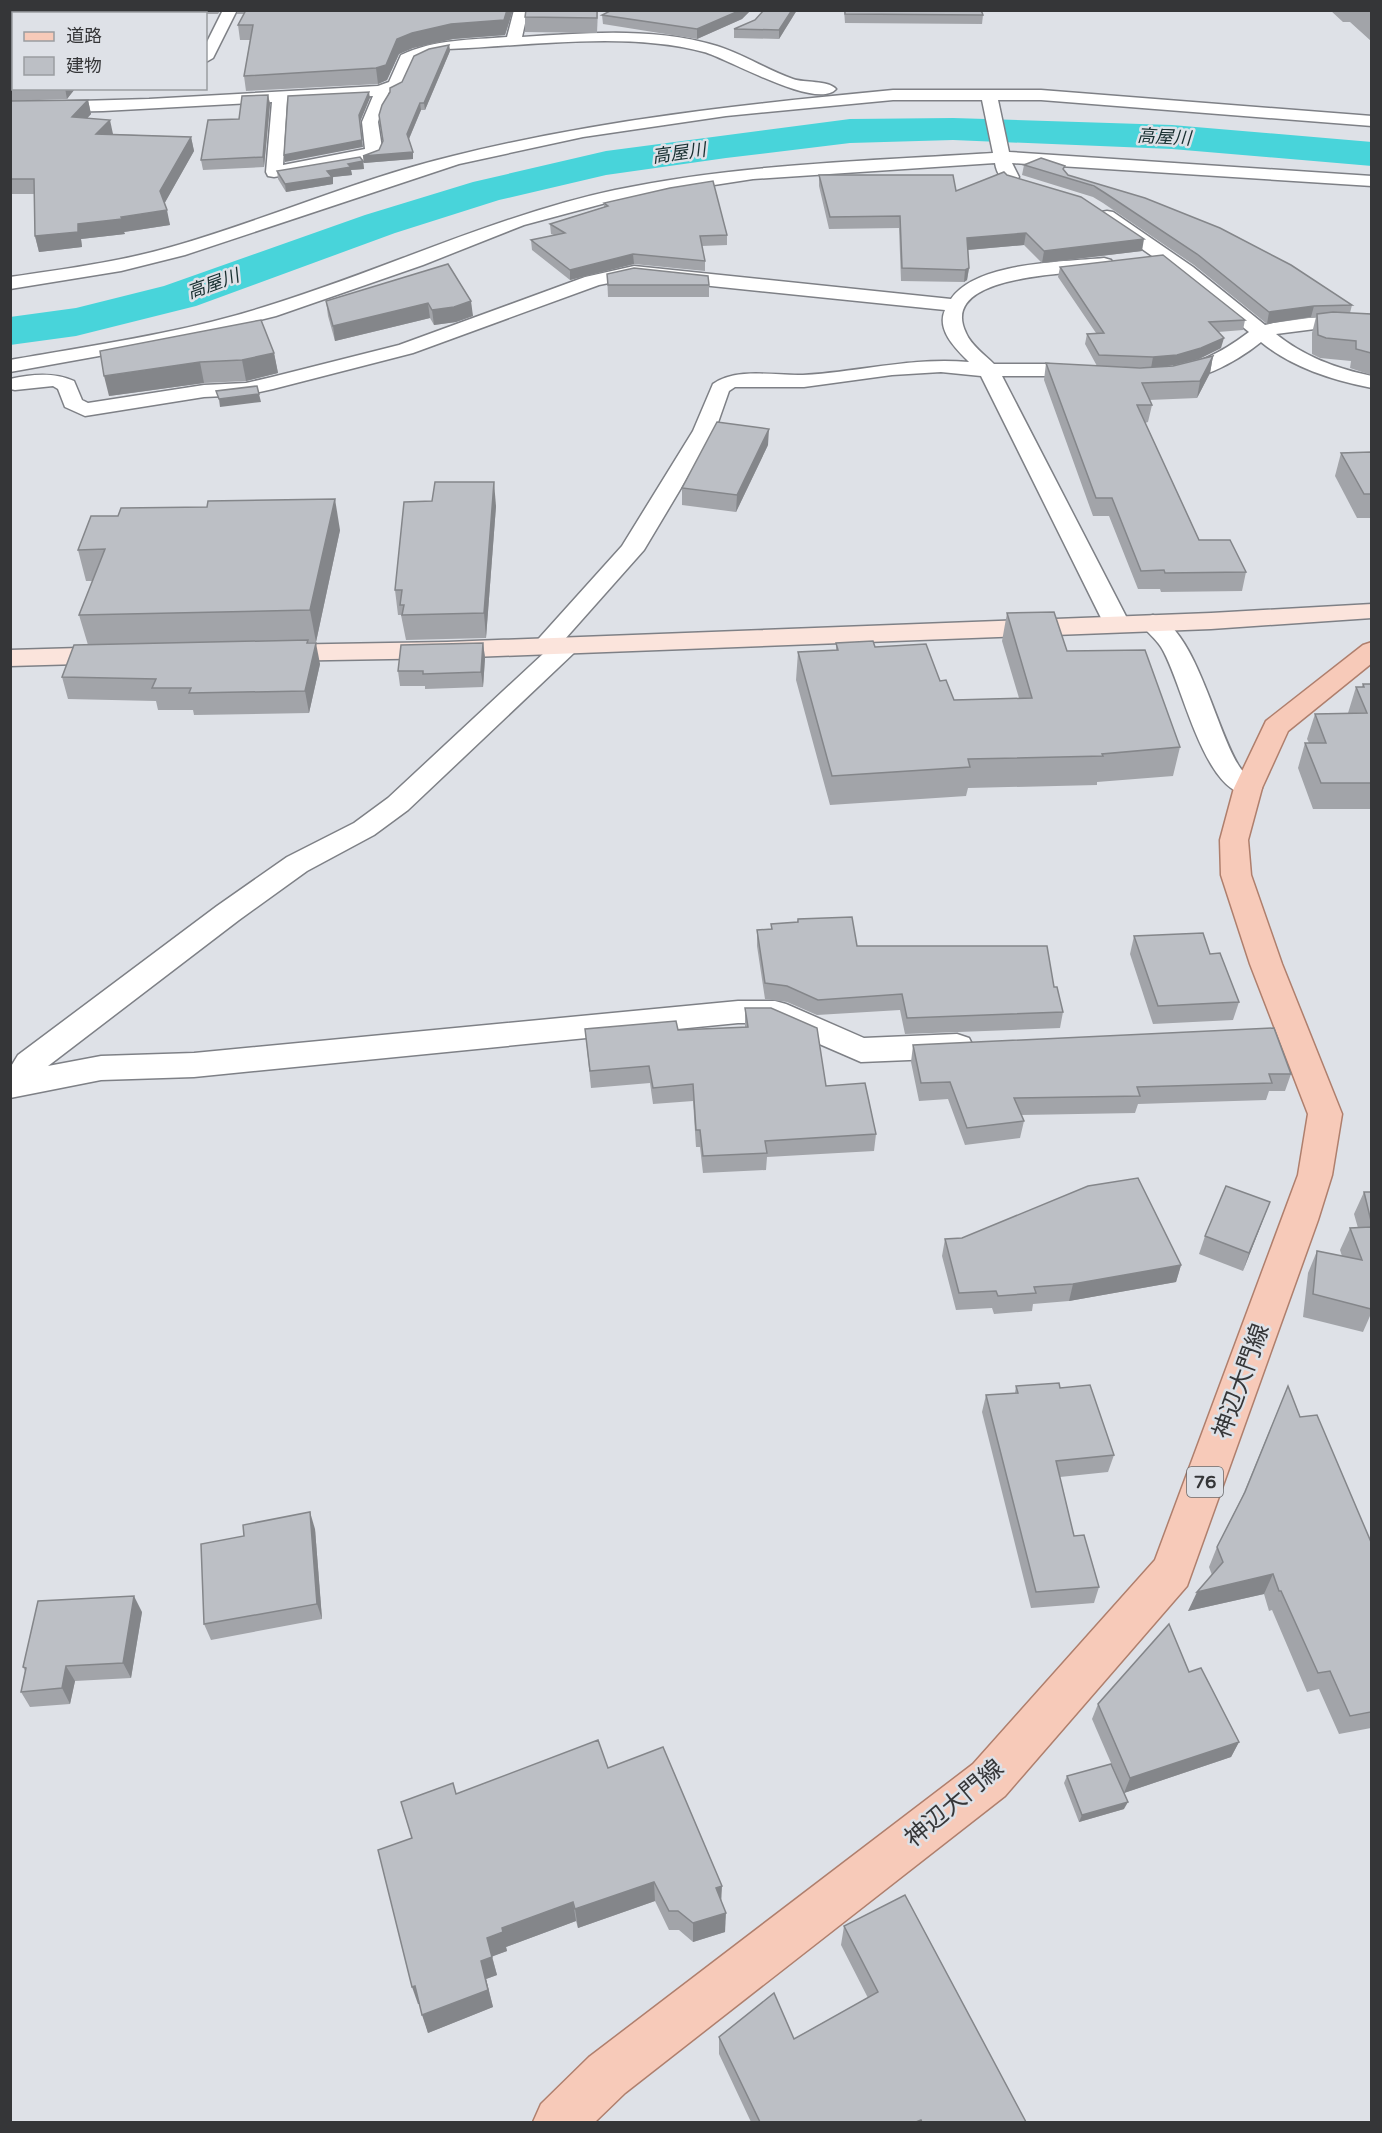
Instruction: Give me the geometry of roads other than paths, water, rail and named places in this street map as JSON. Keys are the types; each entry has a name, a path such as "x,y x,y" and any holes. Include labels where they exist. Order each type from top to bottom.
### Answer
{"main road":[{"name":"神辺大門線","path":"559,2122 607,2075 989,1780 1172,1572 1315,1174 1325,1114 1274,1031 1236,875 1234,840 1248,788 1276,727 1371,650"}],"street":[{"path":"207,56 230,10"},
{"path":"514,42 515,27 521,10"},
{"path":"699,46 723,35"},
{"path":"10,108 130,106 188,95 280,96 380,91 396,85 406,58 425,49 448,45 624,37 715,50 802,87 893,95 1041,95 1371,121"},
{"path":"280,96 274,172 364,156 372,152 374,148 371,112 381,98 380,91"},
{"path":"10,283 121,265 178,251 411,173 524,144 595,130 716,112 893,95"},
{"path":"989,96 1005,171 1012,180 1023,183"},
{"path":"17,124 30,108"},
{"path":"10,366 160,339 269,312 416,261 518,221 616,195 753,174 1003,156 1371,181"},
{"path":"1096,208 1168,252 1287,353 1342,376 1371,382"},
{"path":"1117,624 989,370 957,336 952,320 955,305 965,293 981,282 1009,275 1126,261 1168,252"},
{"path":"10,384 55,380 67,385 72,403 85,410 204,391 246,389 406,349 592,281 634,272 955,305"},
{"path":"1353,308 1371,324"},
{"path":"1147,378 1179,375 1197,370 1237,352 1261,333 1287,327 1328,323 1371,324"},
{"path":"15,1085 30,1063 228,913 297,864 364,829 398,804 556,646 632,550 704,431 720,388 730,381 804,381 892,369 941,366 989,370 1045,370 1108,376"},
{"path":"10,400 69,395"},
{"path":"247,653 556,646 1154,623 1371,611"},
{"path":"1154,623 1173,645 1227,771 1248,788"},
{"path":"10,658 141,655"},
{"path":"15,1085 101,1068 194,1065 738,1012 775,1012 861,1050 981,1045"}],"waterway":[{"name":"高屋川","path":"10,331 76,322 180,296 380,224 487,191 606,163 726,146 850,131 953,129 1172,137 1372,154"}]}
